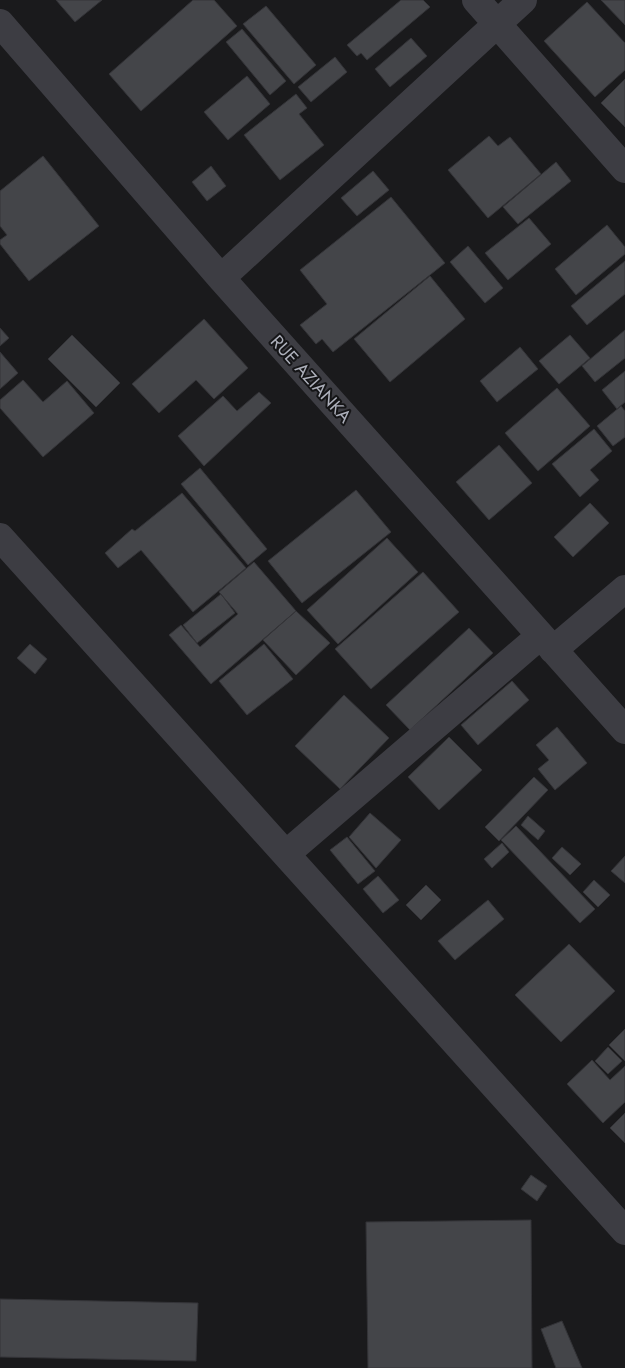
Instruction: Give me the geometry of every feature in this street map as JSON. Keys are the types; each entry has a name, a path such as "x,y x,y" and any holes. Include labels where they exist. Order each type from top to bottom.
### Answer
{"street":[{"path":"476,0 625,169"},
{"path":"221,278 523,0"},
{"name":"RUE AZIANKA","path":"0,23 221,278 625,730"},
{"path":"0,537 625,1231"},
{"path":"286,854 547,643 625,589"}],"building":[{"path":"56,0 102,0 75,22"},
{"path":"193,0 214,0 237,26 141,111 109,74"},
{"path":"401,0 423,0 430,7 367,60 361,53 357,56 347,45"},
{"path":"601,0 625,0 625,25"},
{"path":"587,2 625,43 625,70 595,97 544,41"},
{"path":"266,6 316,65 294,84 243,24"},
{"path":"242,29 286,81 270,95 226,42"},
{"path":"411,38 427,56 390,87 375,69"},
{"path":"335,57 347,72 311,102 298,87"},
{"path":"247,76 270,104 228,140 204,112"},
{"path":"625,79 625,127 601,103"},
{"path":"296,94 307,108 299,114 324,145 280,180 244,135"},
{"path":"489,136 498,146 510,137 541,174 488,218 448,170"},
{"path":"43,156 99,226 29,281 0,244 0,240 7,235 0,226 0,191"},
{"path":"556,162 571,181 518,224 503,207"},
{"path":"211,166 226,186 207,201 192,182"},
{"path":"373,171 389,190 357,216 341,198"},
{"path":"391,197 445,263 333,352 322,339 316,344 300,325 327,304 300,270"},
{"path":"529,218 551,244 508,280 485,253"},
{"path":"607,225 625,247 625,254 576,295 555,269"},
{"path":"468,246 503,288 485,303 450,262"},
{"path":"625,261 625,294 587,325 571,306"},
{"path":"430,276 465,319 390,382 354,339"},
{"path":"204,319 248,368 214,399 196,380 159,413 132,384"},
{"path":"0,328 9,338 0,346"},
{"path":"625,330 625,358 595,382 582,366"},
{"path":"72,335 120,383 96,407 48,359"},
{"path":"570,335 590,358 559,384 539,361"},
{"path":"520,347 538,369 497,402 480,381"},
{"path":"0,352 18,373 0,389"},
{"path":"625,371 625,402 617,409 602,390"},
{"path":"23,380 43,402 67,381 94,413 43,457 0,408 0,400"},
{"path":"557,388 590,426 538,471 505,433"},
{"path":"259,392 271,403 204,466 178,436 223,396 237,411"},
{"path":"621,406 625,411 625,437 613,446 597,426"},
{"path":"594,429 612,451 590,470 599,480 580,497 552,464"},
{"path":"499,445 532,483 489,520 456,482"},
{"path":"200,468 267,549 248,565 181,484"},
{"path":"356,490 391,532 302,603 268,561"},
{"path":"182,493 246,568 193,612 141,550 118,568 105,553 132,529 135,531"},
{"path":"590,503 609,523 573,557 554,537"},
{"path":"387,538 418,572 338,644 307,610"},
{"path":"254,562 296,611 211,684 169,635 181,625 200,647 238,614 219,592"},
{"path":"423,572 459,612 371,689 335,649"},
{"path":"221,594 235,613 197,643 183,625"},
{"path":"296,611 330,643 296,675 263,640"},
{"path":"469,628 493,653 410,730 386,705"},
{"path":"30,644 47,659 35,674 17,658"},
{"path":"264,644 293,679 247,715 219,681"},
{"path":"512,681 529,700 478,745 461,725"},
{"path":"344,695 389,738 340,789 295,746"},
{"path":"557,727 587,763 555,790 538,769 549,760 536,745"},
{"path":"449,737 482,770 439,810 408,777"},
{"path":"534,777 548,790 499,841 485,827"},
{"path":"370,813 401,840 376,868 349,837"},
{"path":"528,816 545,831 538,840 521,825"},
{"path":"516,826 595,909 580,923 501,840"},
{"path":"347,837 375,871 358,884 330,850"},
{"path":"502,843 509,852 492,868 484,859"},
{"path":"562,847 581,864 570,875 552,858"},
{"path":"625,856 625,883 611,871"},
{"path":"378,876 399,900 383,913 363,889"},
{"path":"594,880 610,895 598,907 583,892"},
{"path":"426,885 441,900 421,920 406,905"},
{"path":"488,900 504,919 455,960 438,941"},
{"path":"569,944 615,991 561,1042 515,995"},
{"path":"625,1029 625,1061 609,1045"},
{"path":"608,1047 622,1061 608,1074 595,1061"},
{"path":"592,1060 610,1080 625,1066 625,1102 603,1123 567,1084"},
{"path":"625,1113 625,1143 610,1128"},
{"path":"531,1175 547,1186 537,1201 521,1189"},
{"path":"531,1220 532,1368 368,1368 366,1222"},
{"path":"0,1299 198,1303 196,1361 0,1357"},
{"path":"562,1321 582,1368 556,1368 541,1329"}]}
